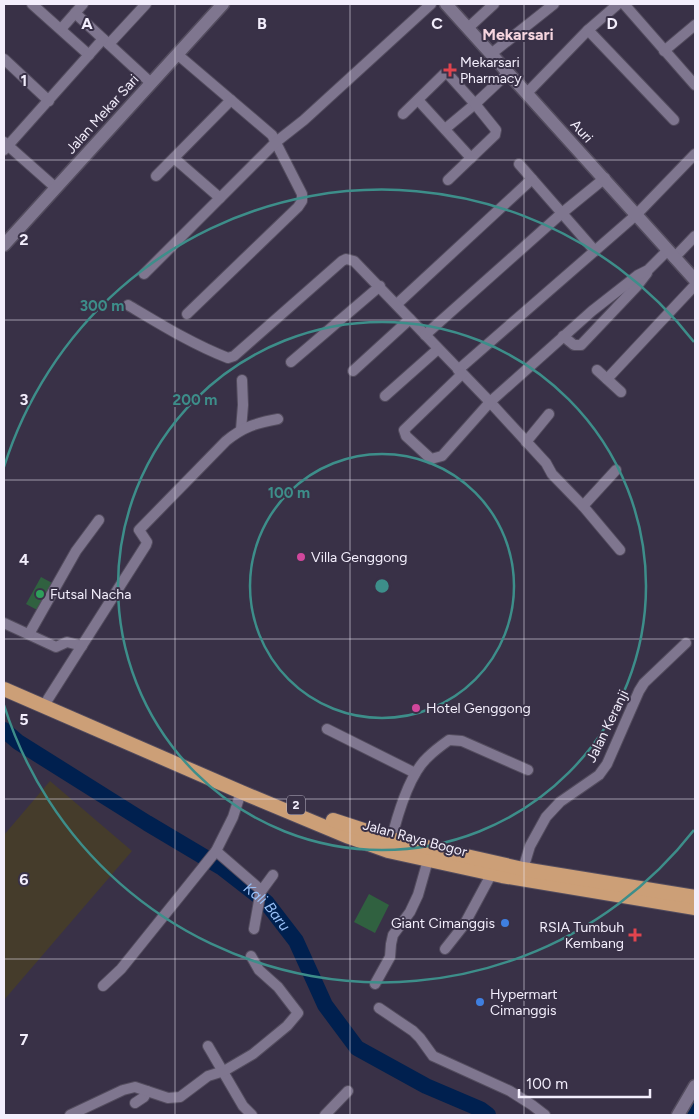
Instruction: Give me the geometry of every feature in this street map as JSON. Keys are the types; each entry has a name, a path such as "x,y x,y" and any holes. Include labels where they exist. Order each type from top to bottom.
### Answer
{"highway":[{"name":"Jalan Raya Bogor","path":"4,680 190,761 428,860 492,873 634,893 695,898"},
{"name":"Jalan Raya Bogor","path":"4,689 349,837 523,868 695,908"}],"street":[{"path":"32,4 88,54"},
{"path":"61,29 83,4"},
{"path":"56,188 5,145 49,101 88,54 106,42 146,4"},
{"name":"Jalan Mekar Sari","path":"4,245 223,4"},
{"path":"144,274 276,142 304,120 430,4"},
{"name":"Auri","path":"446,4 695,280"},
{"path":"468,28 494,4"},
{"path":"527,93 588,30 618,4"},
{"path":"624,4 695,85"},
{"path":"492,54 550,5"},
{"path":"75,13 152,83"},
{"path":"664,51 695,25"},
{"path":"588,30 674,120"},
{"path":"177,54 272,135 302,194 302,201 298,207 187,314"},
{"path":"4,59 49,101"},
{"path":"445,129 508,73"},
{"path":"403,114 444,74 448,74 475,104 496,133 448,180"},
{"path":"156,176 231,100"},
{"path":"418,100 472,158"},
{"path":"695,154 636,215 460,372 404,430 406,436 429,457 438,458 442,456 490,402 563,336 638,275 648,270 695,236"},
{"path":"174,158 220,198"},
{"path":"519,164 595,251"},
{"path":"425,335 604,178"},
{"path":"397,304 532,179"},
{"path":"128,305 211,352 228,358 234,356 346,259 354,261 490,402 546,463 552,474 583,506 620,550"},
{"path":"563,336 574,345 580,346 637,286 648,270"},
{"path":"607,379 695,285"},
{"path":"291,362 380,286"},
{"path":"592,311 603,322"},
{"path":"353,371 410,318"},
{"path":"385,396 438,349"},
{"path":"597,370 621,392"},
{"path":"241,430 242,380"},
{"path":"526,442 550,414"},
{"path":"48,699 146,545 147,542 139,530 226,441 252,424 278,419"},
{"path":"583,506 616,470"},
{"path":"29,634 76,551 99,520"},
{"path":"4,623 56,647 67,642 82,646"},
{"name":"Jalan Keranji","path":"523,868 530,846 546,817 560,802 598,774 607,764 644,682 686,643"},
{"path":"327,729 415,773"},
{"path":"390,845 407,790 415,773 427,758 449,740 462,741 528,770"},
{"path":"103,986 121,969 216,852 233,817 241,792"},
{"path":"216,852 260,891"},
{"path":"375,984 391,955 393,935 410,912 418,895 428,860"},
{"path":"445,949 464,924 492,873"},
{"path":"254,929 260,891 273,875"},
{"path":"70,1115 123,1090 135,1087 168,1098 175,1099 180,1097 208,1076 224,1071 264,1046 288,1026 298,1013 278,987 259,970 251,956"},
{"path":"380,1008 413,1031 433,1056 510,1091 532,1104 545,1115"},
{"path":"208,1046 243,1106 252,1115"},
{"path":"678,1115 695,1086"},
{"path":"135,1102 144,1097 147,1091"},
{"path":"325,1115 348,1091"}],"shaded area":[{"path":"50,781 132,851 4,1000 4,835"}],"green space":[{"name":"Futsal Nacha","path":"41,577 54,584 39,611 26,604"},
{"path":"369,894 389,905 375,933 354,922"}],"waterway":[{"name":"Kali Baru","path":"4,730 18,742 221,867 266,902 296,941 325,1005 357,1048 426,1086 480,1109 488,1115"},
{"name":"Kali Baru","path":"691,1115 695,1109"}],"place":[{"name":"Mekarsari Pharmacy","path":"450,70"},
{"name":"Villa Genggong","path":"301,557"},
{"name":"Futsal Nacha","path":"40,594"},
{"name":"Hotel Genggong","path":"416,708"},
{"name":"Giant Cimanggis","path":"505,923"},
{"name":"RSIA Tumbuh Kembang","path":"635,935"},
{"name":"Hypermart Cimanggis","path":"480,1002"}],"district":[{"name":"Mekarsari","path":"518,34"}]}
